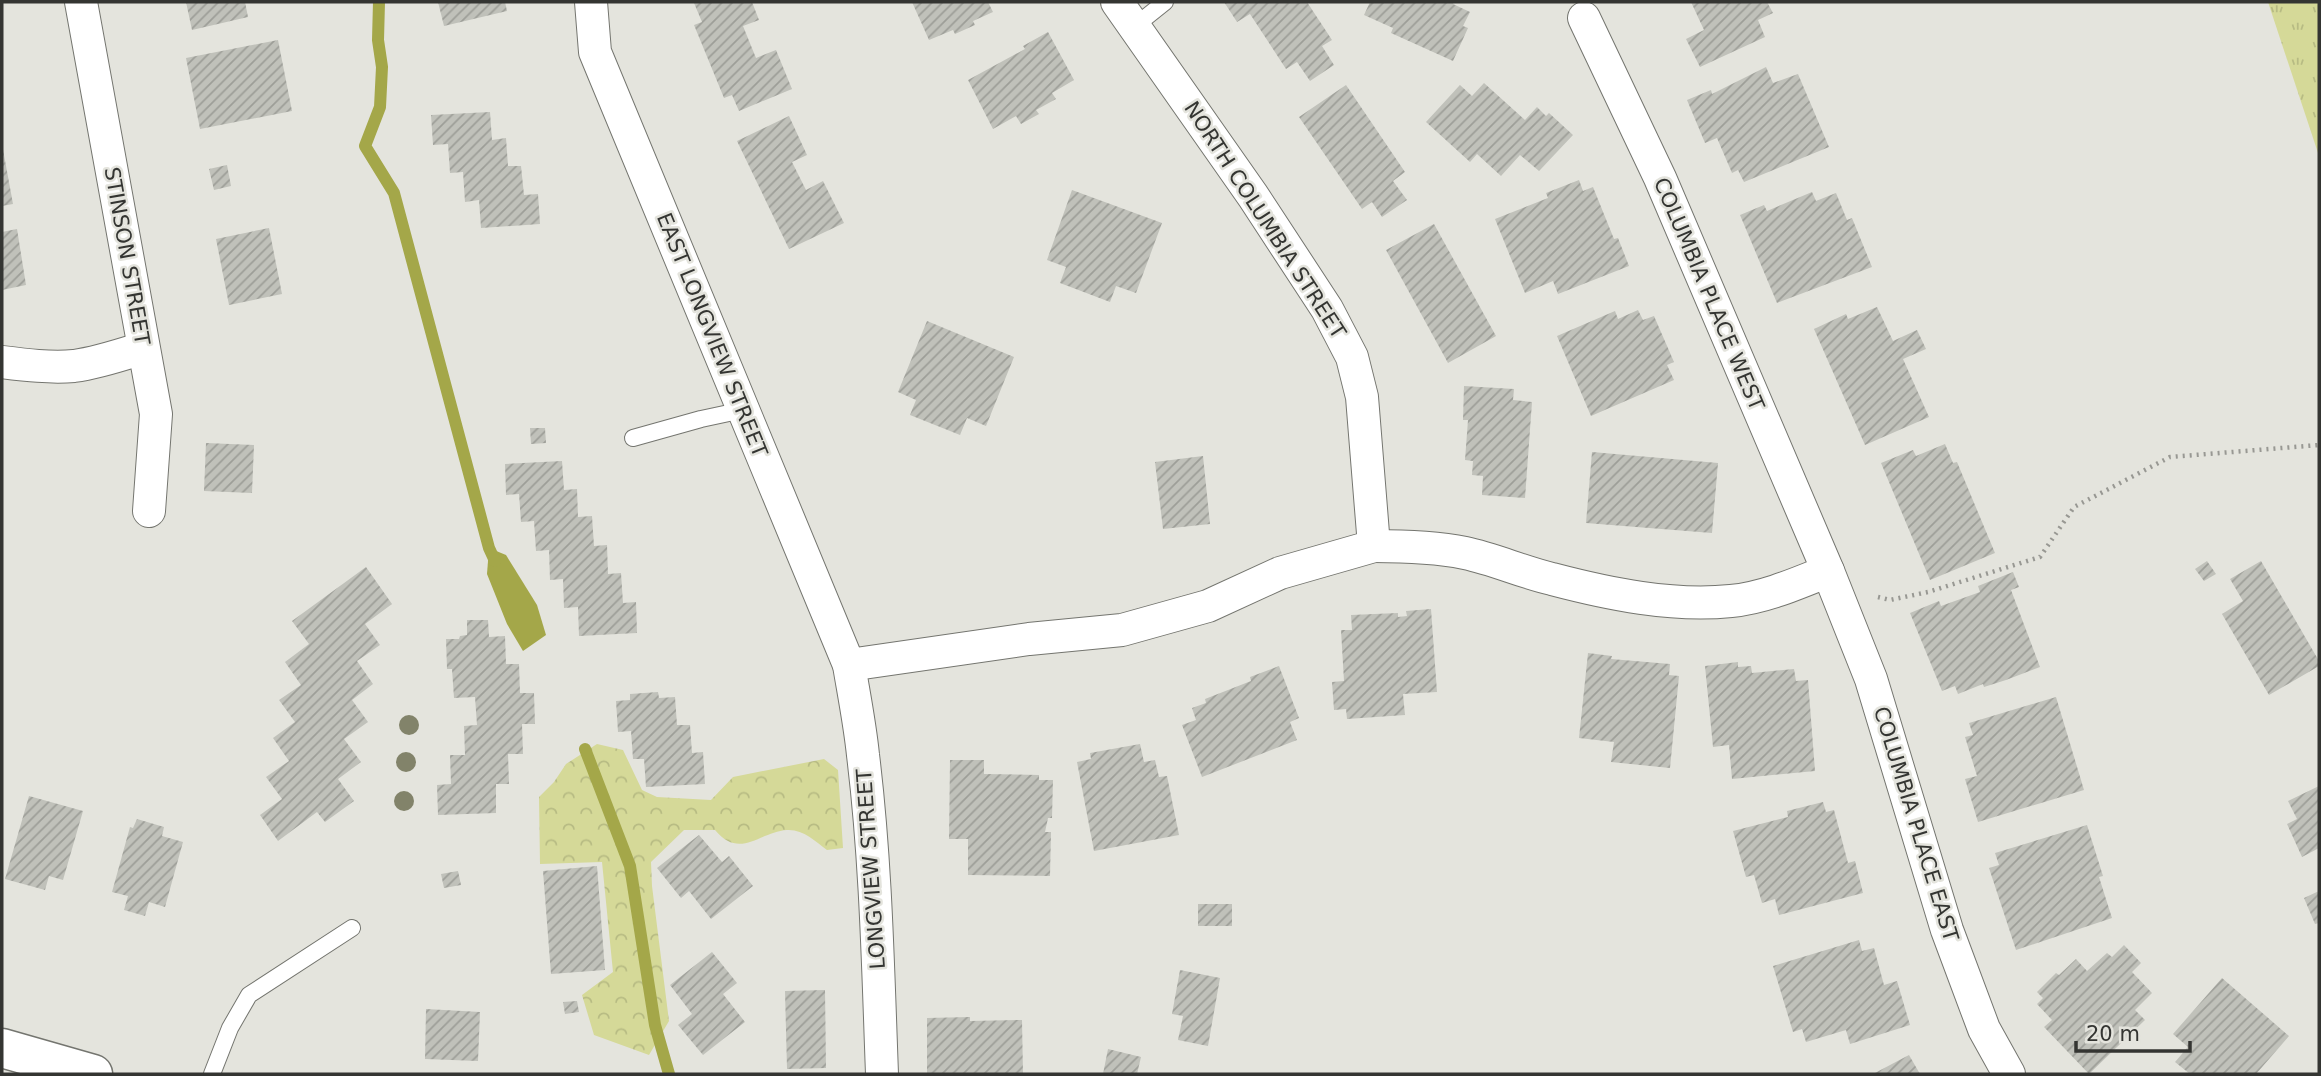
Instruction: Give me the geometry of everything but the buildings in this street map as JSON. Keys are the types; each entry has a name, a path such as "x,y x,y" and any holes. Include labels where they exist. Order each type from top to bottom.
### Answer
{"main road":[{"path":"2,1048 93,1074"}],"street":[{"name":"STINSON STREET","path":"81,2 156,414 149,511"},
{"name":"EAST LONGVIEW STREET","path":"591,2 595,52 849,666"},
{"name":"NORTH COLUMBIA STREET","path":"1126,14 1253,196 1327,309 1352,357 1362,397 1374,546"},
{"name":"COLUMBIA PLACE WEST","path":"1584,18 1660,178 1832,580"},
{"path":"2,362 75,366 143,348"},
{"path":"849,666 1029,639 1122,630 1208,606 1280,573 1374,546 1420,546 1466,553 1552,579 1633,597 1683,601 1733,601 1783,588 1832,580"},
{"name":"COLUMBIA PLACE EAST","path":"1832,580 1871,679 1947,930 1984,1029 2009,1074"},
{"name":"LONGVIEW STREET","path":"849,666 863,753 877,913 882,1074"}],"lane":[{"path":"1126,14 1165,2"},
{"path":"633,438 743,410"},
{"path":"212,1074 230,1028 249,995 352,928"}],"path":[{"path":"1832,580 1890,600 1928,592 2040,557 2074,507 2170,457 2319,445"}],"green space":[{"path":"2268,2 2319,2 2319,156"},
{"path":"597,744 623,750 642,790 657,797 711,800 733,777 824,759 838,770 843,848 827,850 808,836 793,830 777,832 741,844 724,839 715,830 684,830 651,862 669,1021 649,1055 594,1035 582,995 613,972 602,862 540,864 539,797 554,782 566,764"}],"shaded area":[{"path":"489,548 506,555 537,605 546,635 523,651 507,624 487,574"}],"waterway":[{"path":"379,2 378,40 382,67 380,107 365,146 394,193 489,548 495,561"},
{"path":"585,749 630,866 655,1025 669,1074"}]}
